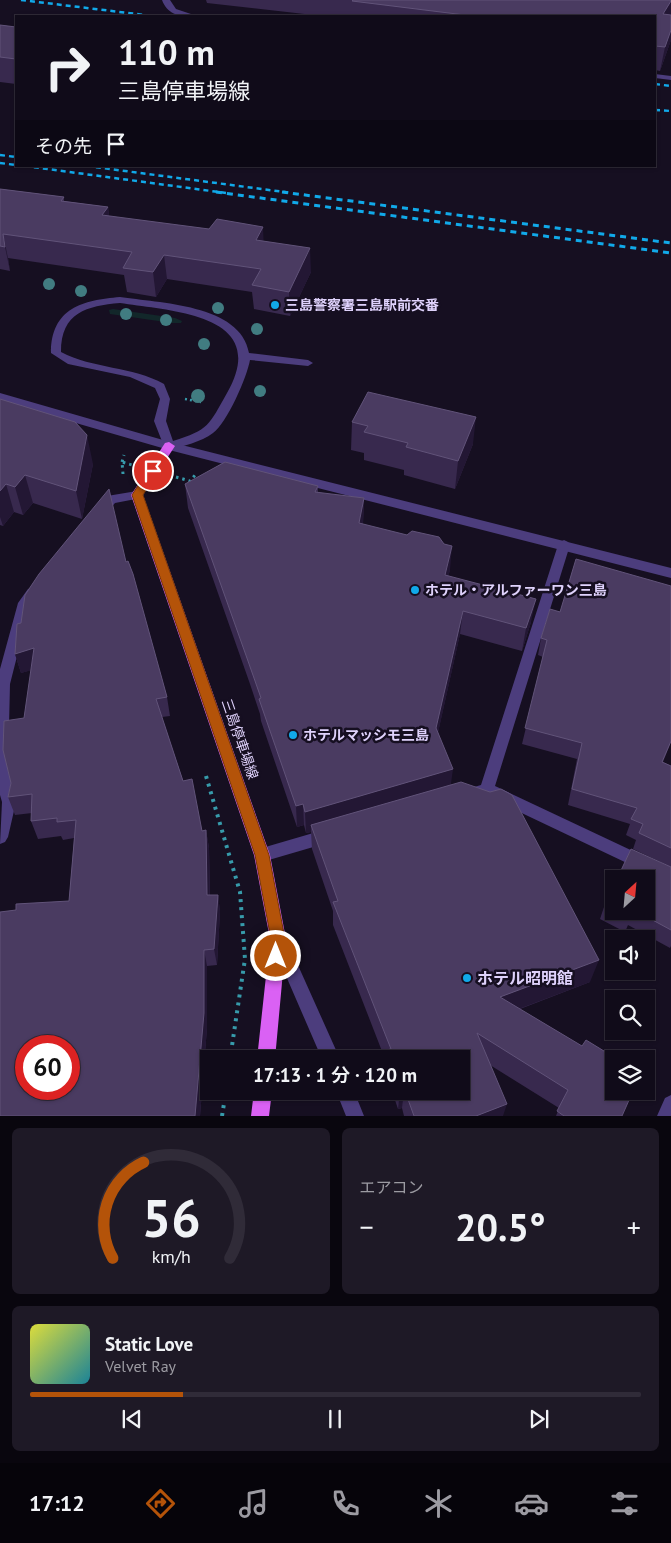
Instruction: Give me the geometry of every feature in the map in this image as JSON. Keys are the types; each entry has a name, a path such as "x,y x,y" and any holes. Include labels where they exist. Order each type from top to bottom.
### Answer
{"main road":[{"path":"137,495 169,446"},
{"name":"三島停車場線","path":"137,495 262,855 278,939 267,1050"},
{"path":"260,1116 262,1100"}],"street":[{"path":"166,0 168,7 175,12 188,15"},
{"path":"656,76 671,78"},
{"path":"120,300 192,311 218,320 232,330 240,340 245,356 244,371 213,428 169,446 160,421 165,398 160,386 132,374 72,362 56,353 55,345 58,332 72,312 92,303 120,300"},
{"path":"245,356 308,363"},
{"path":"0,397 169,446 671,573"},
{"path":"93,522 111,500 137,495"},
{"path":"487,789 564,545"},
{"path":"0,837 9,802 1,769 3,684 24,603 43,581"},
{"path":"459,798 487,789 671,877"},
{"path":"262,855 337,833"},
{"path":"278,939 327,1050"},
{"path":"350,1100 356,1116"},
{"path":"666,1116 671,1104"}],"path":[{"path":"222,1116 225,1100"}],"green space":[{"path":"109,310 175,318 182,321 181,323 172,323 110,314"}],"building":[{"path":"671,0 663,14 671,15 671,30 665,47 656,46 656,15 465,15 352,1"},
{"path":"0,25 15,27 15,59 0,57"},
{"path":"0,189 64,197 61,201 108,207 102,215 209,229 217,219 263,227 256,240 310,248 289,292 252,285 261,269 164,255 153,272 123,268 132,252 3,234 5,247 0,246"},
{"path":"368,392 476,417 458,461 406,447 408,443 364,432 368,426 352,422"},
{"path":"0,399 75,422 87,435 76,491 25,475 15,487 6,484 0,491"},
{"path":"225,462 318,486 315,492 364,498 359,523 407,535 412,531 439,537 444,544 452,546 445,575 536,599 526,628 463,611 436,728 453,769 305,812 303,804 296,806 259,699 261,698 185,484"},
{"path":"109,489 126,562 128,561 133,574 167,697 156,699 183,781 192,779 202,831 206,830 207,895 218,895 214,949 204,950 204,1013 195,1116 0,1116 0,912 16,910 16,904 69,901 76,820 57,822 57,818 31,821 32,794 8,797 11,783 3,750 4,721 24,718 34,648 15,654 17,624 21,623 25,595 39,574"},
{"path":"576,559 671,586 671,741 662,762 671,766 671,848 639,833 643,824 631,819 637,808 572,789 582,743 525,728 547,640 541,638 550,609 560,612"},
{"path":"461,782 490,792 501,789 512,795 599,960 500,997 582,1046 586,1040 605,1052 605,1100 629,1100 622,1116 564,1116 557,1111 568,1090 477,1033 507,1104 476,1116 414,1116 408,1100 470,1100 470,1050 386,1050 391,1049 333,902 338,901 311,825"},
{"path":"631,849 671,867 671,930 653,920 655,920 655,870 621,870"}],"railway":[{"path":"21,0 145,15"},
{"path":"656,84 671,86"},
{"path":"656,110 671,111"},
{"path":"0,155 15,157"},
{"path":"0,163 15,165"},
{"path":"32,167 226,193"},
{"path":"95,167 292,193"},
{"path":"216,192 671,253"},
{"path":"282,192 671,243"}],"place":[{"name":"三島警察署三島駅前交番","path":"275,305"},
{"name":"ホテル・アルファーワン三島","path":"415,590"},
{"name":"ホテルマッシモ三島","path":"293,735"},
{"name":"ホテル昭明館","path":"467,978"}],"route":[{"path":"153,471 137,495 262,855 278,939 276,956"}]}
